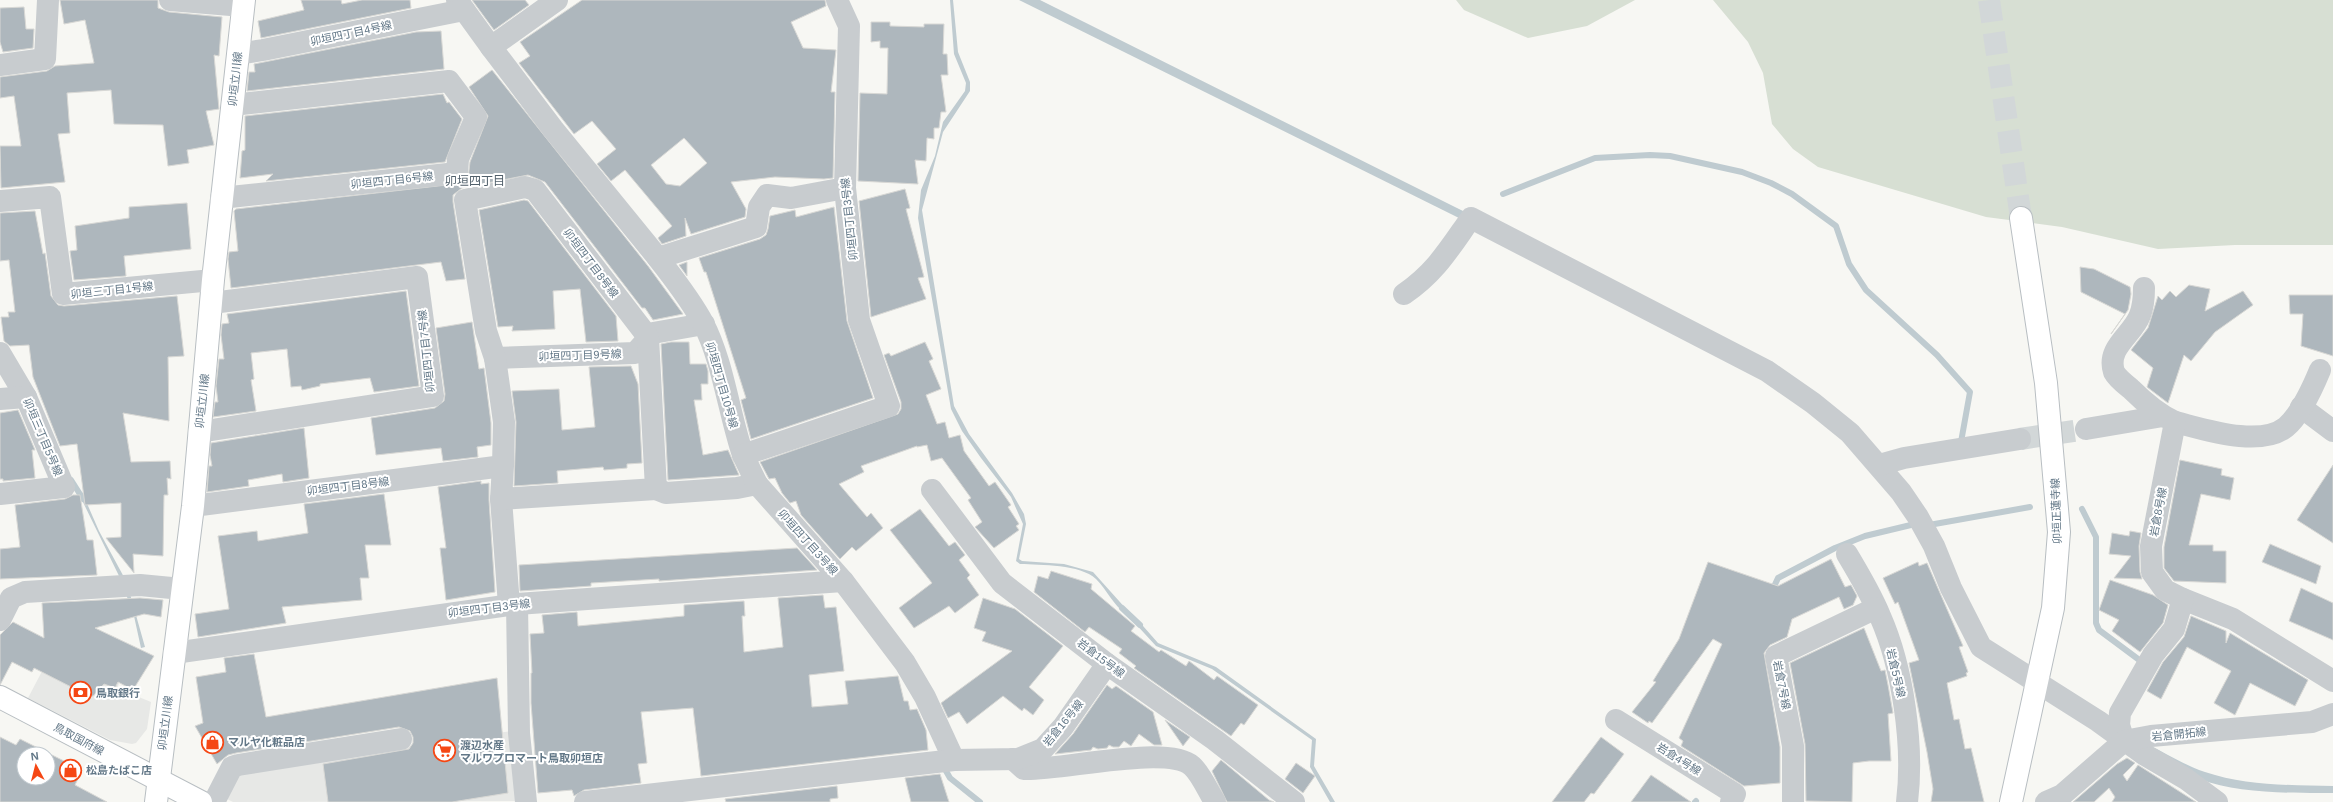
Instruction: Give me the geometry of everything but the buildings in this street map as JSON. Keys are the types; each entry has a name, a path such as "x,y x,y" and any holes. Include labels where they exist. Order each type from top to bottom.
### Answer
{"street":[{"path":"0,65 45,59 48,0"},
{"path":"170,0 243,3"},
{"path":"491,47 557,0"},
{"name":"卯垣四丁目3号線","path":"837,0 849,26 845,188 859,320 889,406 742,455 757,484 843,581"},
{"name":"卯垣立川線","path":"156,802 157,780 193,506 198,432 212,303 221,198 243,3"},
{"name":"卯垣四丁目10号線","path":"460,5 554,129 679,284 704,324 718,364 732,422 742,455"},
{"name":"卯垣四丁目4号線","path":"238,54 271,49 460,5"},
{"path":"232,105 449,81 476,117 458,159 457,173 465,200 486,331 495,358 504,422 504,466 501,499 513,604 519,733 526,802"},
{"name":"卯垣四丁目6号線","path":"221,198 457,173"},
{"name":"卯垣四丁目8号線","path":"465,200 524,187 535,190 648,337"},
{"path":"658,258 756,227 758,207 766,196 791,198 845,188"},
{"name":"卯垣三丁目1号線","path":"0,201 50,197 63,294 213,280"},
{"path":"1404,294 1419,284 1441,263 1470,218 1768,370 1813,403 1850,434 1879,465 1918,516 1981,647 2038,683 2124,741 2186,779 2217,802"},
{"name":"卯垣正蓮寺線","path":"2011,802 2038,683 2053,608 2059,532 2046,383 2021,218"},
{"name":"卯垣四丁目7号線","path":"198,432 433,396 417,277 212,303"},
{"path":"2144,288 2144,299 2140,316 2117,347 2112,360 2115,373 2150,407 2169,419 2225,434 2261,436 2273,434 2286,427 2301,407 2320,370"},
{"path":"656,488 648,337 653,333 704,324"},
{"name":"卯垣四丁目9号線","path":"495,358 635,353 648,337"},
{"name":"卯垣三丁目5号線","path":"0,353 26,397 64,488 0,494"},
{"path":"0,399 26,397"},
{"path":"2301,407 2333,431"},
{"path":"2086,429 2169,419"},
{"name":"岩倉8号線","path":"2169,419 2151,546 2152,572 2165,590 2183,599 2233,618 2333,681"},
{"path":"1879,465 1904,458 2020,439"},
{"name":"卯垣四丁目8号線","path":"193,506 504,466"},
{"path":"501,499 656,488 666,493 737,488 757,484"},
{"name":"岩倉15号線","path":"932,490 1002,583 1107,664 1215,740 1294,802"},
{"name":"岩倉5号線","path":"1847,554 1876,608 1893,656 1905,709 1910,774 1906,802"},
{"path":"843,581 905,663 925,697 954,760"},
{"name":"卯垣四丁目3号線","path":"174,653 513,604 843,581"},
{"path":"0,620 11,598 25,592 140,586 182,589"},
{"path":"2124,741 2119,725 2120,713 2153,656 2174,629 2183,599"},
{"name":"岩倉7号線","path":"1793,802 1793,746 1776,656 1876,608"},
{"name":"岩倉16号線","path":"585,802 954,760 1018,759 1043,749 1063,727 1107,664"},
{"name":"鳥取国府線","path":"0,698 201,802"},
{"name":"岩倉開拓線","path":"2124,741 2312,722 2333,714"},
{"name":"岩倉4号線","path":"1616,720 1738,799"},
{"path":"214,802 232,767 401,739"},
{"path":"1192,766 1215,740"},
{"path":"2046,802 2062,795 2124,741"},
{"path":"1013,759 1024,769 1031,770 1109,759 1161,758 1182,761 1192,766 1215,802"}],"shaded area":[{"path":"950,0 953,0 958,52 970,82 970,91 943,132 922,210 954,406 969,434 1012,493 1024,514 1026,524 1019,559 1022,561 1064,564 1093,572 1128,611 1126,614 1117,606 1096,579 1089,574 1080,570 1060,566 1020,564 1016,561 1023,524 1011,497 962,431 951,409 918,218 921,190 935,156 943,122 965,91 966,83 954,54"},
{"path":"1019,0 1040,0 1467,213 1463,220"},
{"path":"1456,0 1635,0 1587,26 1528,38 1464,10"},
{"path":"1713,0 2333,0 2333,245 2235,245 2158,249 2062,227 1986,217 1818,167 1793,149 1772,124 1763,73 1748,42"},
{"path":"82,492 99,531 125,579 121,580 79,494"},
{"path":"130,594 145,647 141,648 132,607 126,595"},
{"path":"1136,618 1158,643 1216,667 1316,739 1314,766 1335,802 1330,802 1310,767 1312,740 1212,669 1156,646 1133,621"},
{"name":"鳥取銀行","path":"59,639 125,671 117,688 151,702 147,729 136,743 132,744 110,740 28,698"},
{"name":"渡辺水産 マルワプロマート鳥取卯垣店","path":"512,731 517,801 233,802 225,798 238,770"},
{"path":"2149,745 2191,767 2221,777 2269,784 2333,786 2333,793 2266,792 2231,788 2215,784 2187,773"}],"waterway":[{"path":"1503,194 1595,158 1650,155 1670,156 1742,172 1771,183 1792,194 1836,226 1849,264 1866,290 1937,355 1970,392 1961,442"},
{"path":"71,480 83,499"},
{"path":"1929,525 2030,507"},
{"path":"2082,509 2096,537 2096,623 2099,630 2142,662"},
{"path":"1772,591 1778,578 1835,548 1865,536 1915,524"},
{"path":"1122,608 1140,625"},
{"path":"946,771 950,778 980,802"}],"tunnel":[{"path":"1989,0 2021,218"},
{"path":"2020,439 2086,429"}],"place":[{"name":"鳥取銀行","path":"80,693"},
{"name":"マルヤ化粧品店","path":"213,742"},
{"name":"渡辺水産 マルワプロマート鳥取卯垣店","path":"444,751"},
{"name":"松島たばこ店","path":"71,770"}],"district":[{"name":"卯垣四丁目","path":"475,181"}]}
